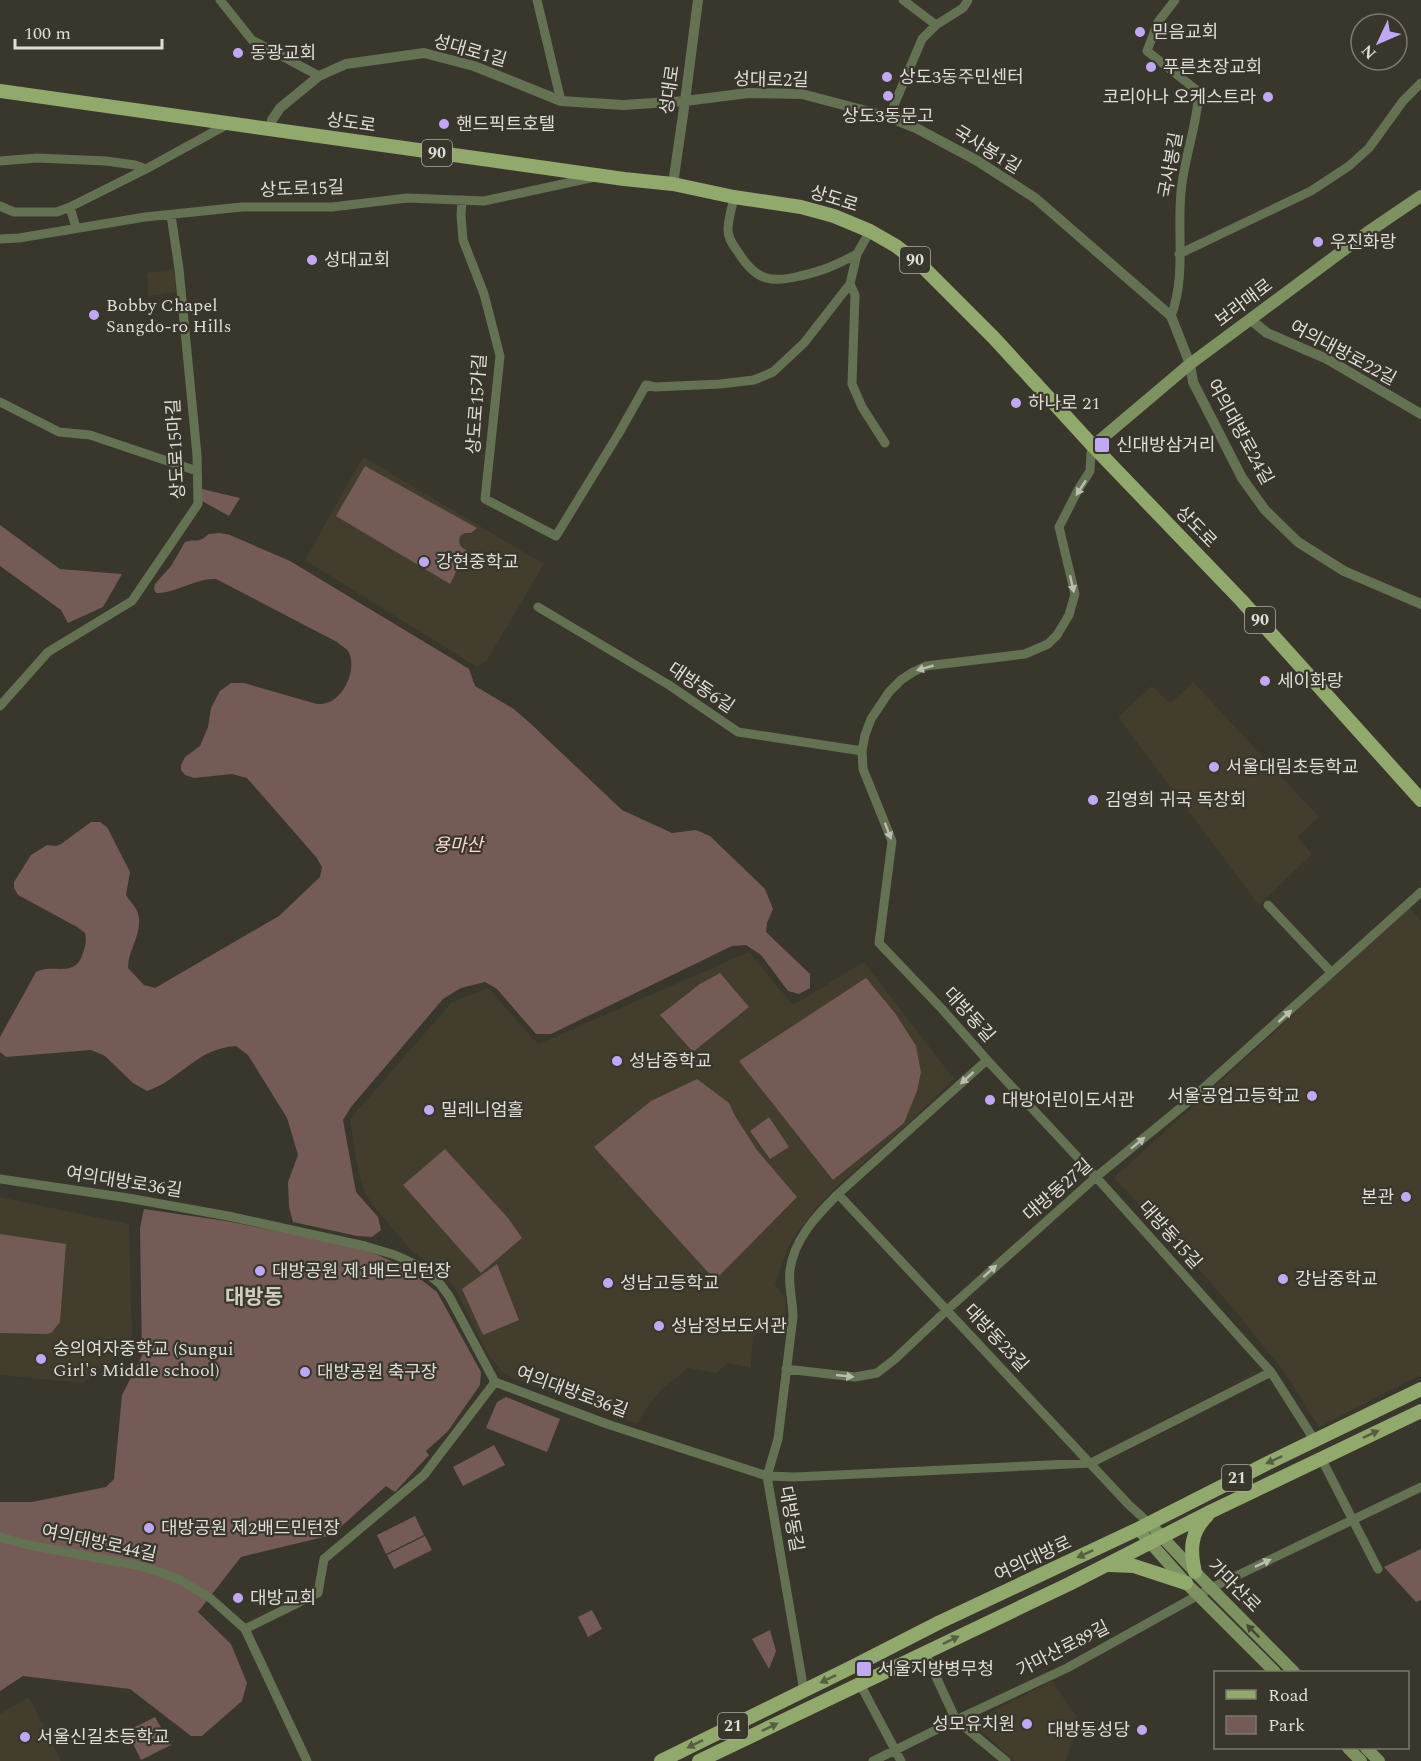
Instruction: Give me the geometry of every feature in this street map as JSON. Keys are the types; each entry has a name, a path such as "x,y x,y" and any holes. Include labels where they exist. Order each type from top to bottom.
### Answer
{"main road":[{"name":"상도로","path":"0,91 673,184 734,197 801,207 843,219 870,231 896,246 922,266 994,338 1093,446 1241,600 1421,800"},
{"name":"보라매로","path":"1093,446 1190,364 1368,232 1421,196"},
{"name":"여의대방로","path":"661,1761 940,1622 1144,1526 1421,1389"},
{"name":"여의대방로","path":"699,1761 1421,1410"},
{"path":"1108,1564 1134,1566 1191,1578 1192,1539 1196,1530 1212,1511"},
{"name":"가마산로","path":"1144,1526 1191,1578 1199,1595 1274,1671"},
{"name":"가마산로","path":"1191,1578 1211,1588 1293,1671"},
{"path":"852,1667 861,1684"},
{"path":"804,1691 813,1706"},
{"path":"1349,1749 1361,1761"},
{"path":"1367,1749 1379,1761"}],"street":[{"path":"220,0 252,40 320,76"},
{"path":"537,0 561,101"},
{"name":"성대로","path":"673,184 698,0"},
{"path":"903,0 936,25"},
{"path":"889,117 922,39 936,25 963,8 968,0"},
{"name":"국사봉길","path":"1171,316 1175,305 1181,191 1198,109 1199,92 1146,51 1158,22 1175,0"},
{"name":"성대로1길","path":"270,130 272,120 280,108 320,76 346,64 424,53 474,66 561,101 623,105 685,101"},
{"path":"1179,254 1311,191 1349,166 1369,148 1403,101 1421,83"},
{"name":"성대로2길","path":"685,101 748,93 802,94 889,117"},
{"name":"국사봉1길","path":"889,117 916,128 976,160 1035,198 1171,316"},
{"path":"0,206 14,212 57,212 146,169 228,124"},
{"path":"0,161 37,158 106,161 146,169"},
{"name":"상도로15길","path":"0,239 20,238 145,216 242,207 332,207 407,198 484,201 604,176"},
{"path":"734,197 728,230 730,241 754,272 771,280 780,281 826,270 857,254"},
{"name":"상도로15가길","path":"462,200 463,240 484,294 500,356 485,499 556,536 646,386 720,384 754,380 773,372 804,343 850,285"},
{"path":"70,207 76,228"},
{"name":"상도로15마길","path":"0,706 48,652 132,601 198,504 197,471 171,215"},
{"path":"870,231 857,254 850,285 855,295 852,384 862,406 885,443"},
{"path":"1171,316 1190,364"},
{"name":"여의대방로22길","path":"1251,320 1268,333 1327,359 1421,414"},
{"name":"여의대방로24길","path":"1190,364 1193,382 1242,478 1265,510 1298,542 1344,571 1421,604"},
{"path":"0,399 59,432 90,435 197,471"},
{"name":"대방동길","path":"804,1691 767,1476 778,1439 786,1369 793,1303 790,1269 807,1228 838,1194 987,1060 879,943 892,841 863,769 862,751 865,735 875,712 889,692 913,672 926,666 1025,654 1048,644 1057,635 1069,615 1075,594 1059,527 1090,471 1093,446"},
{"name":"대방동6길","path":"538,607 669,685 738,732 862,751"},
{"name":"대방동27길","path":"786,1369 855,1377 877,1373 1096,1177 1190,1101 1421,892"},
{"path":"1268,905 1331,972"},
{"name":"대방동15길","path":"987,1060 1096,1177 1271,1372 1315,1441"},
{"name":"여의대방로36길","path":"0,1179 228,1216 354,1243 395,1255 417,1265 440,1284 449,1296 495,1382 607,1424 767,1476 826,1476 1091,1463"},
{"name":"대방동23길","path":"838,1194 1091,1463 1129,1505 1144,1526"},
{"path":"1091,1463 1271,1372"},
{"path":"245,1629 318,1593 324,1559 424,1475 495,1382"},
{"path":"1321,1458 1378,1569"},
{"name":"가마산로89길","path":"873,1761 1067,1668 1211,1588 1421,1487"},
{"name":"여의대방로44길","path":"0,1537 24,1544 146,1567 178,1579 209,1597 245,1629 307,1761"},
{"path":"925,1653 956,1720 1006,1761"},
{"path":"861,1684 901,1761"}],"shaded area":[{"path":"174,269 176,292 149,296 147,273"},
{"name":"강현중학교","path":"363,457 544,564 487,660 477,667 305,560"},
{"name":"서울대림초등학교","path":"1193,682 1319,817 1297,837 1312,854 1259,905 1118,717 1152,686 1170,704"},
{"name":"서울공업고등학교","path":"1408,906 1421,921 1421,1375 1319,1427 1285,1373 1237,1313 1178,1245 1114,1178 1293,1015"},
{"name":"성남고등학교","path":"749,952 793,1005 864,962 954,1079 909,1123 837,1186 816,1208 794,1237 775,1284 786,1299 785,1317 753,1337 751,1368 727,1363 717,1373 688,1368 660,1391 637,1424 504,1373 488,1355 455,1288 445,1276 411,1250 364,1192 356,1160 350,1119 452,1002 488,988 538,1044"},
{"path":"0,1197 129,1224 132,1344 83,1383 0,1375"},
{"name":"성모유치원","path":"1052,1681 1077,1717 1068,1756 1065,1761 1015,1761 979,1729 975,1720"},
{"name":"서울신길초등학교","path":"29,1697 61,1761 0,1761 0,1714"}],"green space":[{"path":"365,466 477,528 471,533 460,536 460,545 467,550 450,584 336,516"},
{"path":"202,489 240,498 229,516 202,501"},
{"path":"0,525 60,569 122,574 103,607 68,623 61,610 0,566"},
{"name":"용마산","path":"220,533 230,535 290,561 469,669 475,686 514,709 622,810 672,833 696,830 710,836 765,889 773,909 766,932 810,974 810,988 799,994 788,991 761,955 746,945 732,946 551,1034 536,1034 497,989 485,982 461,988 443,999 351,1107 343,1120 356,1192 378,1217 381,1230 372,1237 357,1236 293,1222 289,1207 288,1182 298,1155 287,1118 248,1055 236,1046 222,1048 199,1058 159,1086 147,1091 133,1083 105,1056 91,1050 6,1057 0,1052 0,1037 36,972 74,967 82,956 85,945 85,933 18,895 14,888 14,882 31,855 47,845 61,844 91,822 100,822 107,827 130,872 126,895 136,909 139,918 138,933 128,968 144,985 155,988 279,916 320,877 322,867 316,857 247,778 232,774 194,778 185,775 181,770 185,757 200,746 208,727 211,708 220,691 231,683 244,683 322,704 338,696 348,682 350,674 351,658 348,651 337,642 216,579 208,579 172,591 156,593 155,584 171,566 185,542"},
{"path":"720,973 749,1007 693,1052 660,1015 700,984"},
{"path":"866,978 895,1013 916,1046 921,1072 917,1091 904,1123 833,1180 739,1061"},
{"path":"697,1079 729,1103 757,1150 797,1197 715,1280 594,1147 651,1101"},
{"path":"769,1117 789,1147 770,1159 750,1131"},
{"path":"445,1149 508,1218 522,1238 481,1273 403,1185"},
{"path":"144,1209 226,1221 362,1248 405,1267 437,1292 481,1372 480,1385 448,1431 426,1451 429,1455 395,1492 386,1486 332,1535 241,1557 198,1612 231,1644 247,1683 242,1701 202,1736 191,1736 130,1689 23,1676 0,1691 0,1502 32,1502 106,1487 114,1479 122,1395 142,1356 140,1228"},
{"path":"0,1234 66,1244 60,1322 52,1332 48,1334 0,1333"},
{"path":"497,1264 519,1320 483,1335 462,1289"},
{"path":"506,1397 560,1419 547,1452 486,1428 497,1402"},
{"path":"494,1445 505,1465 463,1486 453,1467"},
{"path":"415,1516 424,1535 386,1554 377,1535"},
{"path":"425,1536 432,1550 394,1569 387,1555"},
{"path":"1421,1549 1421,1600 1416,1602 1384,1567"},
{"path":"592,1610 602,1629 588,1637 578,1617"},
{"path":"770,1630 776,1651 769,1669 752,1639"},
{"path":"155,1717 171,1745 141,1760 127,1731"}],"place":[{"name":"믿음교회","path":"1140,32"},
{"name":"동광교회","path":"238,53"},
{"name":"푸른초장교회","path":"1151,67"},
{"name":"상도3동주민센터","path":"887,77"},
{"name":"상도3동문고","path":"888,96"},
{"name":"코리아나 오케스트라","path":"1268,97"},
{"name":"핸드픽트호텔","path":"444,124"},
{"name":"우진화랑","path":"1318,242"},
{"name":"성대교회","path":"312,260"},
{"name":"Bobby Chapel Sangdo-ro Hills","path":"94,315"},
{"name":"하나로 21","path":"1016,403"},
{"name":"신대방삼거리","path":"1102,445"},
{"name":"강현중학교","path":"424,562"},
{"name":"세이화랑","path":"1265,681"},
{"name":"서울대림초등학교","path":"1214,767"},
{"name":"김영희 귀국 독창회","path":"1093,800"},
{"name":"성남중학교","path":"617,1061"},
{"name":"서울공업고등학교","path":"1312,1096"},
{"name":"대방어린이도서관","path":"990,1100"},
{"name":"밀레니엄홀","path":"429,1110"},
{"name":"본관","path":"1406,1197"},
{"name":"대방공원 제1배드민턴장","path":"260,1271"},
{"name":"강남중학교","path":"1283,1279"},
{"name":"성남고등학교","path":"608,1283"},
{"name":"성남정보도서관","path":"659,1326"},
{"name":"숭의여자중학교 (Sungui Girl's Middle school)","path":"41,1359"},
{"name":"대방공원 축구장","path":"305,1372"},
{"name":"대방공원 제2배드민턴장","path":"149,1528"},
{"name":"대방교회","path":"238,1598"},
{"name":"서울지방병무청","path":"864,1669"},
{"name":"성모유치원","path":"1027,1724"},
{"name":"대방동성당","path":"1142,1730"},
{"name":"서울신길초등학교","path":"25,1737"}],"district":[{"name":"대방동","path":"254,1298"}]}
